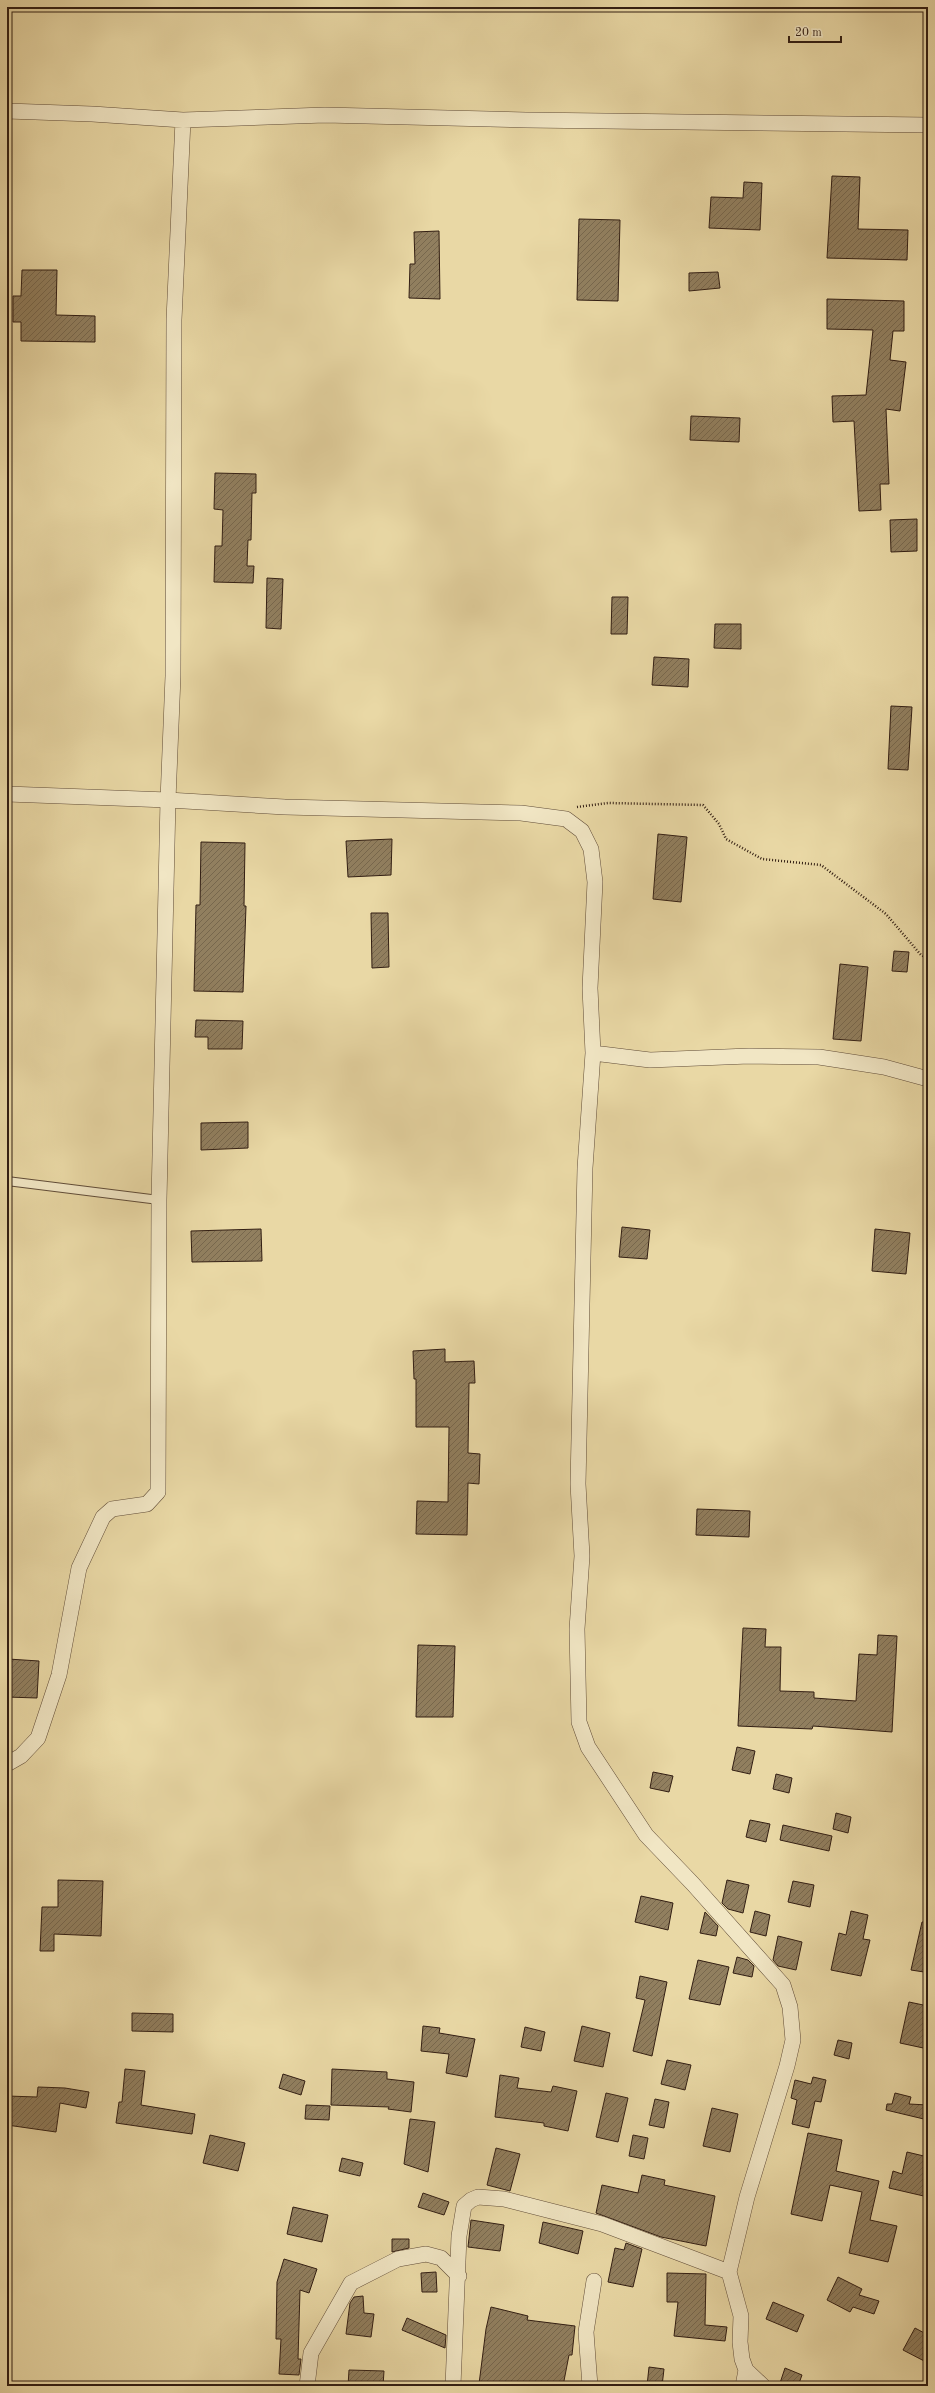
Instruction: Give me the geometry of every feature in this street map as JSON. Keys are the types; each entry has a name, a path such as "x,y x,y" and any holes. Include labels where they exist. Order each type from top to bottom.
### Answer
{"street":[{"path":"7,112 92,114 183,120 325,115 526,120 928,125"},
{"path":"7,1764 21,1756 38,1738 59,1675 79,1568 103,1517 112,1510 147,1504 158,1492 159,1200 168,800 173,676 174,320 183,120"},
{"path":"7,794 168,800 285,807 522,813 566,819 582,831 591,849 594,876 590,988 592,1053 585,1168 578,1484 582,1556 577,1628 579,1722 588,1747 646,1835 694,1884 782,1985 790,2007 793,2040 787,2066 747,2197 730,2272 741,2316 740,2342 742,2359 746,2370 763,2386"},
{"path":"592,1053 650,1060 749,1056 818,1057 884,1067 928,1079"},
{"path":"453,2386 459,2276 459,2236 464,2206 478,2197 504,2199 602,2224 730,2272"},
{"path":"308,2386 311,2353 351,2283 398,2259 426,2254 441,2258 459,2276"},
{"path":"590,2386 586,2332 594,2281"},
{"path":"742,2386 746,2370"}],"lane":[{"path":"7,1182 159,1200"}],"path":[{"path":"571,807 608,803 703,804 719,824 726,839 762,858 821,865 886,914 921,955 928,959"}],"building":[{"path":"832,176 860,177 858,229 908,230 907,260 827,258"},
{"path":"744,182 762,183 760,230 709,228 711,197 743,198"},
{"path":"579,219 620,220 618,301 577,300"},
{"path":"439,231 440,299 409,298 410,264 415,264 414,232"},
{"path":"22,270 57,270 56,315 95,316 95,342 21,341 21,322 13,322 13,296 21,296"},
{"path":"718,272 720,288 689,291 689,273"},
{"path":"827,299 904,301 904,331 893,331 890,360 906,362 900,411 886,409 889,484 880,484 881,510 859,511 854,421 833,422 832,396 866,395 873,330 827,329"},
{"path":"691,416 740,418 739,442 690,440"},
{"path":"215,473 256,474 256,493 252,493 251,540 248,540 247,566 254,566 253,583 214,582 215,546 222,546 223,510 214,509"},
{"path":"917,519 917,551 891,552 890,520"},
{"path":"267,578 283,579 281,629 266,628"},
{"path":"612,597 628,597 627,634 611,634"},
{"path":"715,624 741,624 741,649 714,648"},
{"path":"654,657 689,659 688,687 652,685"},
{"path":"891,706 912,707 908,770 888,769"},
{"path":"658,834 687,837 681,902 653,899"},
{"path":"392,839 391,875 348,877 346,841"},
{"path":"201,842 245,843 244,906 246,906 243,992 194,991 196,905 200,905"},
{"path":"371,913 388,913 389,967 372,968"},
{"path":"894,951 909,952 907,972 892,971"},
{"path":"840,964 868,967 861,1041 833,1039"},
{"path":"196,1020 243,1021 242,1049 208,1049 208,1037 195,1037"},
{"path":"248,1122 248,1148 201,1150 201,1123"},
{"path":"622,1227 650,1230 647,1259 619,1257"},
{"path":"261,1229 262,1261 192,1262 191,1231"},
{"path":"875,1229 910,1233 906,1274 872,1271"},
{"path":"445,1349 445,1362 474,1361 475,1383 469,1383 468,1453 480,1454 479,1484 468,1483 467,1535 416,1534 417,1501 448,1502 449,1427 416,1427 416,1379 414,1379 413,1351"},
{"path":"697,1509 750,1511 749,1537 696,1535"},
{"path":"743,1628 766,1629 765,1647 781,1647 780,1691 814,1692 814,1698 856,1701 859,1654 877,1655 878,1635 897,1636 892,1732 813,1726 812,1729 738,1726"},
{"path":"418,1645 455,1646 453,1717 416,1717"},
{"path":"8,1659 39,1661 37,1698 7,1697"},
{"path":"737,1747 755,1751 750,1774 732,1770"},
{"path":"653,1772 673,1776 669,1792 650,1788"},
{"path":"776,1774 792,1778 789,1793 773,1789"},
{"path":"836,1813 851,1817 848,1833 833,1829"},
{"path":"750,1820 770,1824 766,1842 746,1837"},
{"path":"783,1825 832,1836 829,1851 780,1840"},
{"path":"58,1880 103,1881 101,1936 54,1934 54,1951 40,1951 42,1907 58,1907"},
{"path":"727,1880 749,1885 743,1913 728,1909 722,1903"},
{"path":"793,1881 814,1885 810,1907 788,1902"},
{"path":"641,1896 673,1903 668,1930 635,1922"},
{"path":"755,1911 770,1915 766,1936 750,1932"},
{"path":"851,1911 868,1915 863,1939 870,1940 861,1976 831,1970 839,1933 846,1935"},
{"path":"705,1912 718,1926 716,1936 700,1933"},
{"path":"922,1922 928,1922 928,1956 924,1972 911,1970"},
{"path":"778,1936 802,1942 796,1970 778,1966 773,1960"},
{"path":"737,1957 748,1960 754,1966 752,1977 733,1973"},
{"path":"698,1960 729,1967 720,2005 689,1999"},
{"path":"640,1976 667,1982 652,2056 633,2051 645,2000 636,1998"},
{"path":"909,2002 928,2006 928,2049 900,2043"},
{"path":"132,2013 173,2014 173,2032 132,2031"},
{"path":"423,2026 440,2028 439,2033 475,2039 467,2077 446,2073 449,2054 421,2051"},
{"path":"582,2026 610,2033 603,2067 574,2061"},
{"path":"525,2027 545,2032 541,2051 521,2047"},
{"path":"838,2040 852,2043 849,2059 834,2055"},
{"path":"667,2060 691,2065 685,2090 661,2084"},
{"path":"125,2069 145,2071 141,2105 195,2114 192,2134 116,2123 119,2102 122,2102"},
{"path":"332,2069 387,2072 387,2079 414,2082 411,2112 388,2109 389,2107 331,2105"},
{"path":"283,2074 305,2081 301,2095 279,2088"},
{"path":"500,2075 519,2078 517,2088 551,2092 553,2086 577,2091 568,2131 544,2126 544,2123 495,2117"},
{"path":"813,2077 826,2080 821,2102 815,2101 809,2128 792,2124 797,2100 791,2098 795,2080 811,2084"},
{"path":"38,2087 65,2088 89,2092 86,2108 60,2103 56,2132 7,2125 7,2096 37,2097"},
{"path":"606,2093 628,2098 618,2142 596,2137"},
{"path":"895,2093 911,2097 909,2104 928,2105 928,2120 886,2110 887,2104 892,2104"},
{"path":"655,2099 669,2102 664,2128 649,2125"},
{"path":"306,2105 330,2106 329,2120 305,2119"},
{"path":"712,2108 738,2114 730,2152 703,2146"},
{"path":"410,2119 435,2122 428,2172 404,2164"},
{"path":"808,2133 842,2140 836,2171 879,2181 870,2220 897,2226 888,2262 849,2253 862,2192 830,2185 822,2221 791,2214"},
{"path":"210,2135 245,2143 238,2171 203,2163"},
{"path":"633,2135 648,2138 644,2159 629,2156"},
{"path":"496,2148 520,2154 510,2191 487,2185"},
{"path":"907,2152 928,2157 928,2197 889,2188 893,2171 902,2174"},
{"path":"342,2158 363,2163 360,2176 339,2171"},
{"path":"642,2175 665,2180 664,2185 715,2196 706,2246 661,2237 596,2213 602,2185 638,2193"},
{"path":"423,2193 449,2202 444,2215 418,2207"},
{"path":"293,2207 328,2215 322,2242 287,2234"},
{"path":"471,2220 504,2225 500,2251 468,2247"},
{"path":"543,2222 583,2231 578,2254 539,2243"},
{"path":"392,2239 409,2239 409,2248 392,2252"},
{"path":"626,2243 642,2249 633,2287 608,2282 615,2248 624,2250"},
{"path":"284,2259 317,2269 309,2293 300,2290 298,2359 301,2359 299,2375 279,2374 281,2339 276,2339 277,2282"},
{"path":"436,2272 437,2292 422,2292 421,2273"},
{"path":"667,2273 706,2274 705,2325 727,2327 725,2341 674,2336 678,2302 667,2302"},
{"path":"838,2277 862,2289 859,2295 879,2301 874,2314 853,2307 850,2312 827,2300"},
{"path":"363,2296 364,2313 374,2314 371,2337 346,2334 350,2303 354,2297"},
{"path":"773,2302 804,2315 797,2332 766,2319"},
{"path":"491,2307 528,2316 527,2320 575,2326 572,2355 569,2355 563,2386 499,2386 479,2384 486,2329"},
{"path":"407,2318 446,2335 445,2348 402,2330"},
{"path":"915,2328 928,2335 928,2363 903,2350"},
{"path":"649,2367 664,2369 662,2386 647,2386"},
{"path":"785,2368 802,2375 798,2386 779,2386"},
{"path":"349,2370 384,2371 383,2386 348,2386"}]}
